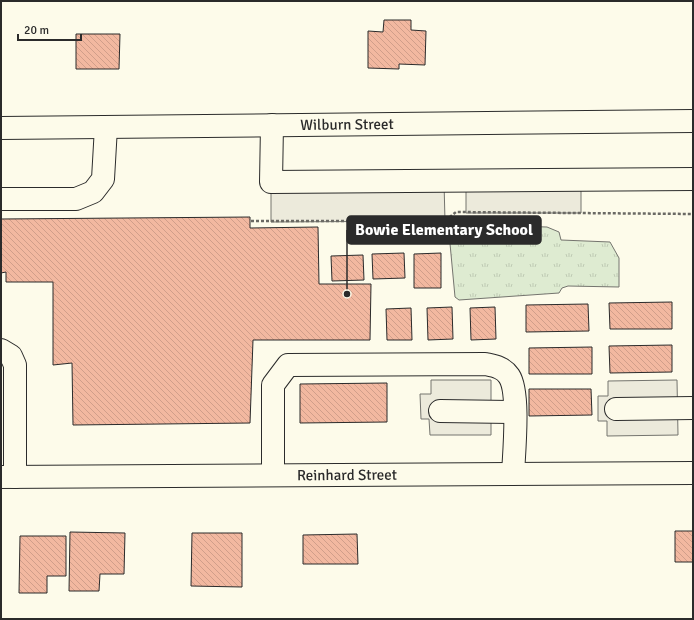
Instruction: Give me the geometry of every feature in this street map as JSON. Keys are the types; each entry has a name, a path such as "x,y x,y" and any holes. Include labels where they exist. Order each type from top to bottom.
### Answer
{"street":[{"name":"Wilburn Street","path":"1,128 693,121"},
{"path":"272,125 271,182 693,179"},
{"path":"1,199 76,199 93,192 103,179 106,127"},
{"path":"1,350 10,356 15,365 8,477"},
{"path":"273,475 273,385 288,365 485,364 499,367 509,376 515,392 513,474"},
{"path":"616,409 693,408"},
{"path":"440,411 514,412"},
{"name":"Reinhard Street","path":"8,477 693,473"}],"path":[{"path":"251,221 445,221 456,212 693,214"}],"green space":[{"path":"480,225 547,227 559,232 561,240 610,242 619,258 619,287 568,286 562,288 559,293 459,300 455,297 449,233 457,227"}],"shaded area":[{"path":"466,180 581,180 581,213 466,213"},
{"path":"271,182 444,182 445,221 271,222"},
{"path":"431,380 491,380 491,435 430,435 429,419 421,419 420,394 431,394"},
{"path":"677,380 678,435 607,436 607,421 598,421 598,396 608,396 608,381"}],"building":[{"path":"384,20 411,20 411,30 426,31 425,65 399,64 399,69 368,68 368,31 383,32"},
{"path":"76,34 120,34 119,69 76,69"},
{"path":"250,217 250,228 318,227 319,284 371,284 370,340 253,340 250,423 73,425 72,363 53,365 53,282 6,282 6,272 1,273 1,219"},
{"path":"404,253 405,278 373,279 372,254"},
{"path":"441,253 441,288 414,288 414,254"},
{"path":"363,255 364,280 332,281 331,256"},
{"path":"672,302 672,329 610,329 609,303"},
{"path":"588,304 589,331 526,332 526,305"},
{"path":"452,307 453,339 428,340 427,308"},
{"path":"495,307 496,339 471,340 470,308"},
{"path":"411,308 412,340 387,340 386,309"},
{"path":"672,345 672,372 610,373 609,346"},
{"path":"592,347 592,374 529,374 529,348"},
{"path":"387,383 387,422 300,423 300,384"},
{"path":"529,389 591,389 592,415 529,416"},
{"path":"675,531 693,531 693,562 675,562"},
{"path":"70,532 125,533 124,574 100,574 99,591 69,591"},
{"path":"192,533 242,533 242,587 191,586"},
{"path":"357,534 358,564 303,564 303,535"},
{"path":"20,536 66,536 66,576 47,576 47,593 19,593"}],"place":[{"name":"Bowie Elementary School","path":"347,294"}]}
